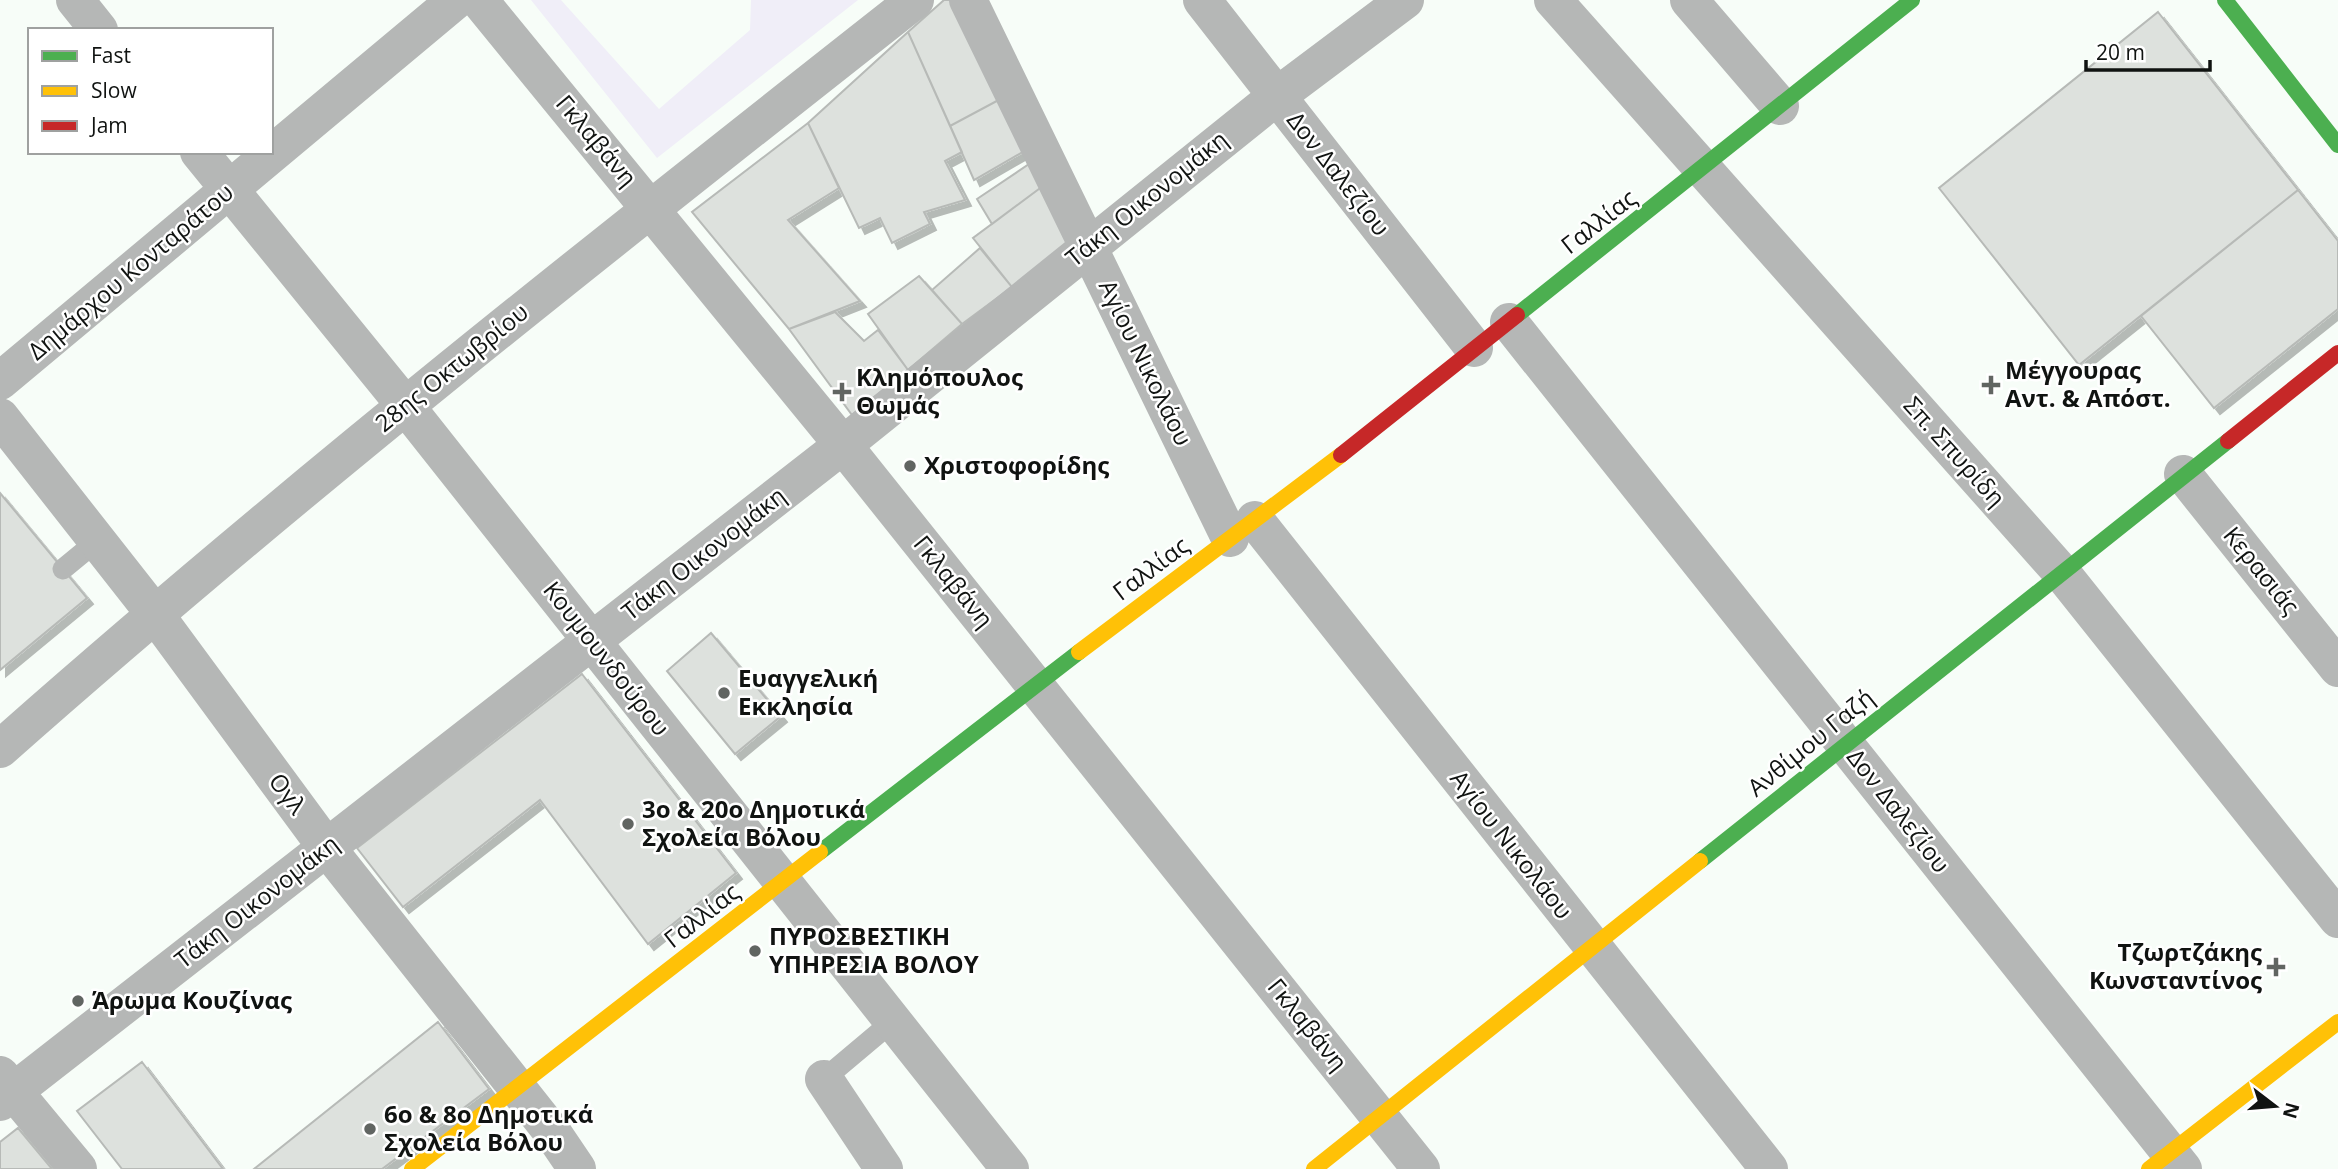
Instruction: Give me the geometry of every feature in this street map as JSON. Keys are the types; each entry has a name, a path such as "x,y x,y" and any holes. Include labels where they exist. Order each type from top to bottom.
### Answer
{"street":[{"path":"75,0 98,28"},
{"name":"Δημάρχου Κονταράτου","path":"273,153 456,0"},
{"name":"Γκλαβάνη","path":"479,0 843,445 1421,1169"},
{"name":"28ης Οκτωβρίου","path":"0,750 154,613 404,404 915,0"},
{"name":"Αγίου Νικολάου","path":"968,0 1088,245 1242,529 1591,947 1769,1169"},
{"name":"Δον Δαλεζίου","path":"1202,0 1474,348"},
{"name":"Τάκη Οικονομάκη","path":"4,1090 327,848 592,642 843,445 1276,96 1405,0"},
{"name":"Σπ. Σπυρίδη","path":"1553,0 2061,572 2338,919"},
{"path":"1689,0 1780,106"},
{"path":"2225,0 2338,145"},
{"name":"Γαλλίας","path":"412,1169 1035,685 1349,449 1703,169 1908,1"},
{"name":"Κουμουνδούρου","path":"201,154 404,404 1010,1169"},
{"name":"Δημάρχου Κονταράτου","path":"0,382 272,154"},
{"name":"Δον Δαλεζίου","path":"1509,322 1846,744 2167,1164"},
{"name":"Ανθίμου Γαζή","path":"1314,1169 2338,353"},
{"name":"Ογλ","path":"0,418 154,613 327,848 518,1088 577,1169"},
{"name":"Κερασιάς","path":"2183,474 2338,668"},
{"path":"2167,1164 2338,1022"},
{"path":"824,1079 884,1169"},
{"path":"4,1090 78,1169"}],"lane":[{"path":"63,569 97,541"},
{"path":"824,1079 893,1021"}],"shaded area":[{"path":"531,0 561,0 659,109 750,30 751,0 858,0 657,158"}],"building":[{"path":"944,0 960,0 1008,95 950,126 908,32"},
{"path":"2158,12 2298,190 2079,365 1939,188"},
{"path":"908,32 962,152 945,161 965,200 924,212 930,224 892,243 880,218 859,228 808,123"},
{"path":"1008,95 1033,146 974,180 950,126"},
{"path":"808,123 839,188 788,220 860,301 789,329 692,212"},
{"path":"1035,160 1047,183 992,224 977,199"},
{"path":"1047,183 1076,240 1012,287 973,238"},
{"path":"2298,190 2338,241 2338,309 2214,408 2141,316"},
{"path":"980,248 1012,287 962,324 932,290"},
{"path":"919,276 962,324 908,370 868,314"},
{"path":"835,312 864,341 878,330 908,370 852,415 789,329"},
{"path":"0,493 87,598 0,670"},
{"name":"Ευαγγελική Εκκλησία","path":"711,633 781,716 735,754 667,671"},
{"name":"3ο & 20ο Δημοτικά Σχολεία Βόλου","path":"582,674 736,873 648,944 540,800 403,907 357,848"},
{"name":"6ο & 8ο Δημοτικά Σχολεία Βόλου","path":"438,1022 489,1089 382,1169 254,1169"},
{"path":"142,1062 223,1169 122,1169 77,1111"},
{"path":"18,1128 52,1169 0,1169 0,1142"}],"traffic: fast":[{"path":"1517,315 1912,0"},
{"path":"2225,0 2338,145"},
{"path":"1700,861 2228,441"},
{"path":"820,852 1079,652"}],"traffic: slow":[{"path":"1079,652 1341,455"},
{"path":"412,1169 820,852"},
{"path":"1314,1169 1700,861"},
{"path":"2149,1169 2338,1022"}],"traffic: jam":[{"path":"1341,455 1517,315"},
{"path":"2228,441 2338,353"}],"place":[{"name":"Μέγγουρας Αντ. & Απόστ.","path":"1991,385"},
{"name":"Κλημόπουλος Θωμάς","path":"842,392"},
{"name":"Χριστοφορίδης","path":"910,466"},
{"name":"Ευαγγελική Εκκλησία","path":"724,693"},
{"name":"3ο & 20ο Δημοτικά Σχολεία Βόλου","path":"628,824"},
{"name":"ΠΥΡΟΣΒΕΣΤΙΚΗ ΥΠΗΡΕΣΙΑ ΒΟΛΟΥ","path":"755,951"},
{"name":"Τζωρτζάκης Κωνσταντίνος","path":"2276,967"},
{"name":"Άρωμα Κουζίνας","path":"78,1001"},
{"name":"6ο & 8ο Δημοτικά Σχολεία Βόλου","path":"370,1129"}]}
